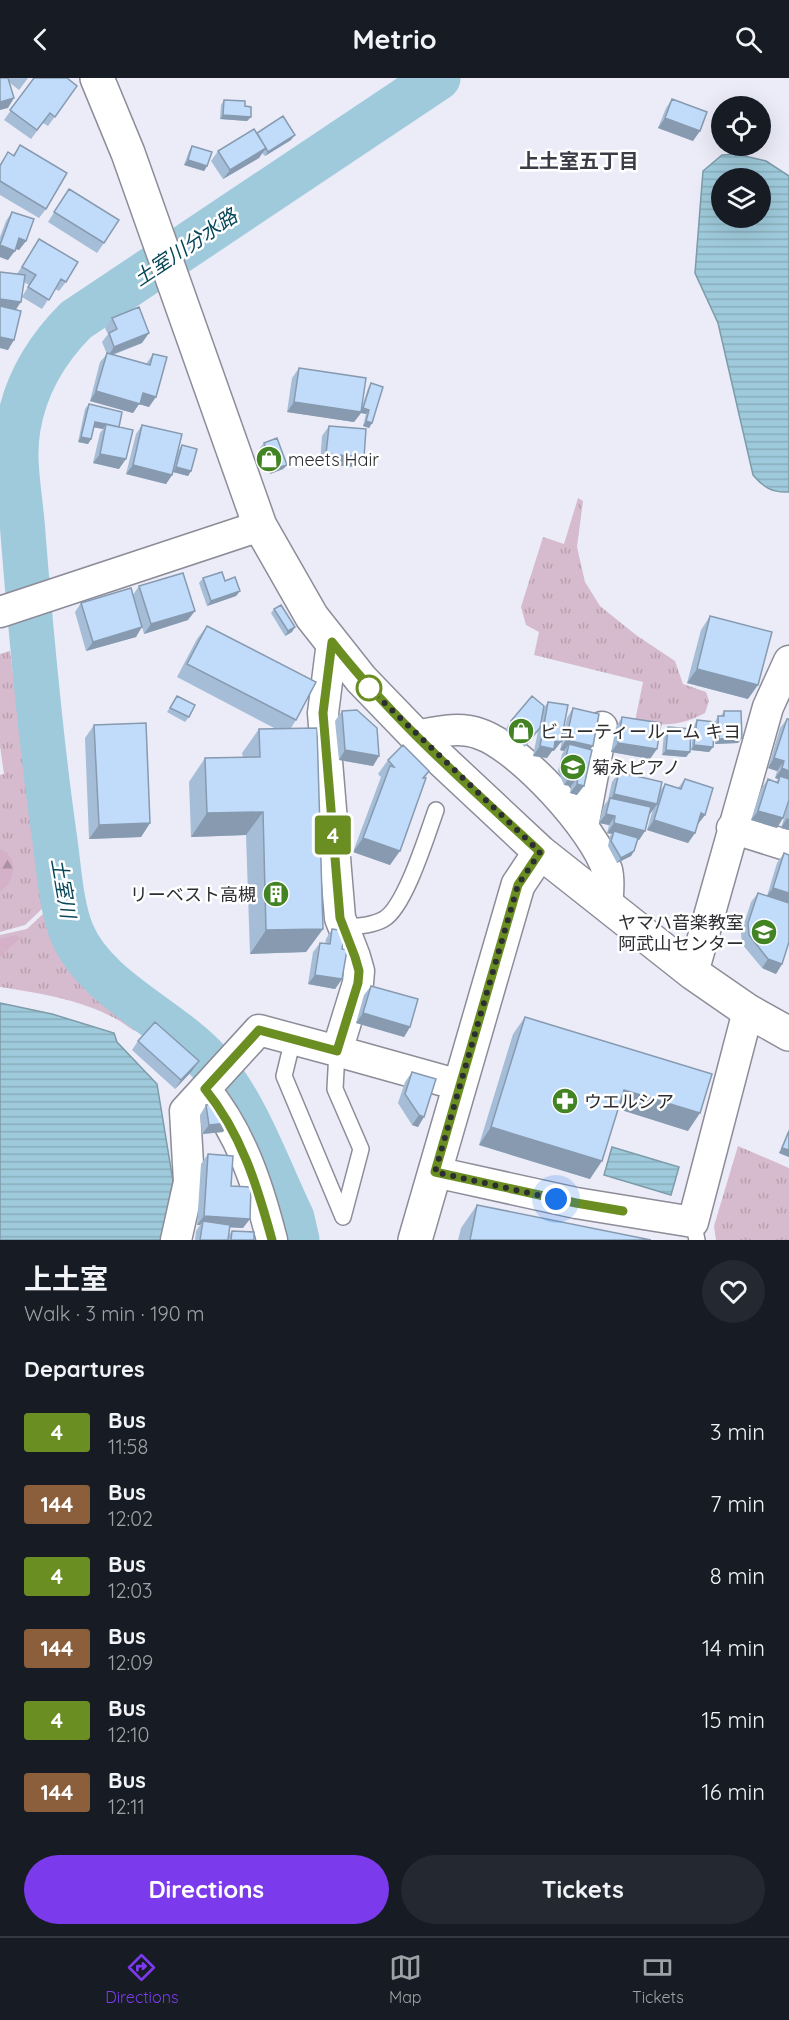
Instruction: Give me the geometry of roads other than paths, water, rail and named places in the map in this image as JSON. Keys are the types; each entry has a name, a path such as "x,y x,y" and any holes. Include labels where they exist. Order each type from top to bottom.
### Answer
{"street":[{"path":"97,78 128,153 260,526 312,617 361,679 416,736 540,852 693,973 748,1011 789,1034"},
{"path":"0,612 260,526"},
{"path":"332,642 323,713 342,927 359,971 337,1051"},
{"path":"693,973 732,828 779,711 789,661"},
{"path":"583,827 602,727"},
{"path":"416,736 468,730 503,745 562,801 583,827 607,871 607,906"},
{"path":"732,828 789,846"},
{"path":"415,1240 518,885 540,852"},
{"path":"435,1172 695,1231 748,1011"},
{"path":"176,1240 189,1182 185,1111 259,1030 459,1085"},
{"path":"205,1089 226,1115 246,1156 272,1240"}],"lane":[{"path":"342,927 383,920 392,913 411,878 436,810"},
{"path":"293,1039 284,1076 343,1217 361,1149 335,1089 337,1051"}],"water":[{"path":"721,156 745,156 766,161 789,176 789,492 768,488 753,475 718,323 695,273 703,171"},
{"path":"0,1003 52,1014 114,1033 117,1042 157,1084 173,1181 161,1240 0,1240"},
{"path":"612,1147 679,1167 671,1195 604,1175"}],"waterway":[{"name":"土室川","path":"297,1240 292,1218 255,1137 235,1097 223,1079 194,1047 98,971 83,953 72,933 60,884 44,759 16,468 16,441 21,412 31,383 46,356 76,320 438,78"}],"place":[{"name":"meets Hair","path":"269,459"},
{"name":"ビューティールーム キヨ","path":"521,731"},
{"name":"菊永ピアノ","path":"573,767"},
{"name":"リーベスト高槻","path":"276,894"},
{"name":"ヤマハ音楽教室 阿武山センター","path":"764,932"},
{"name":"ウエルシア","path":"565,1101"}],"district":[{"name":"上土室五丁目","path":"579,160"}],"water label":[{"name":"土室川分水路","path":"185,247"}]}
